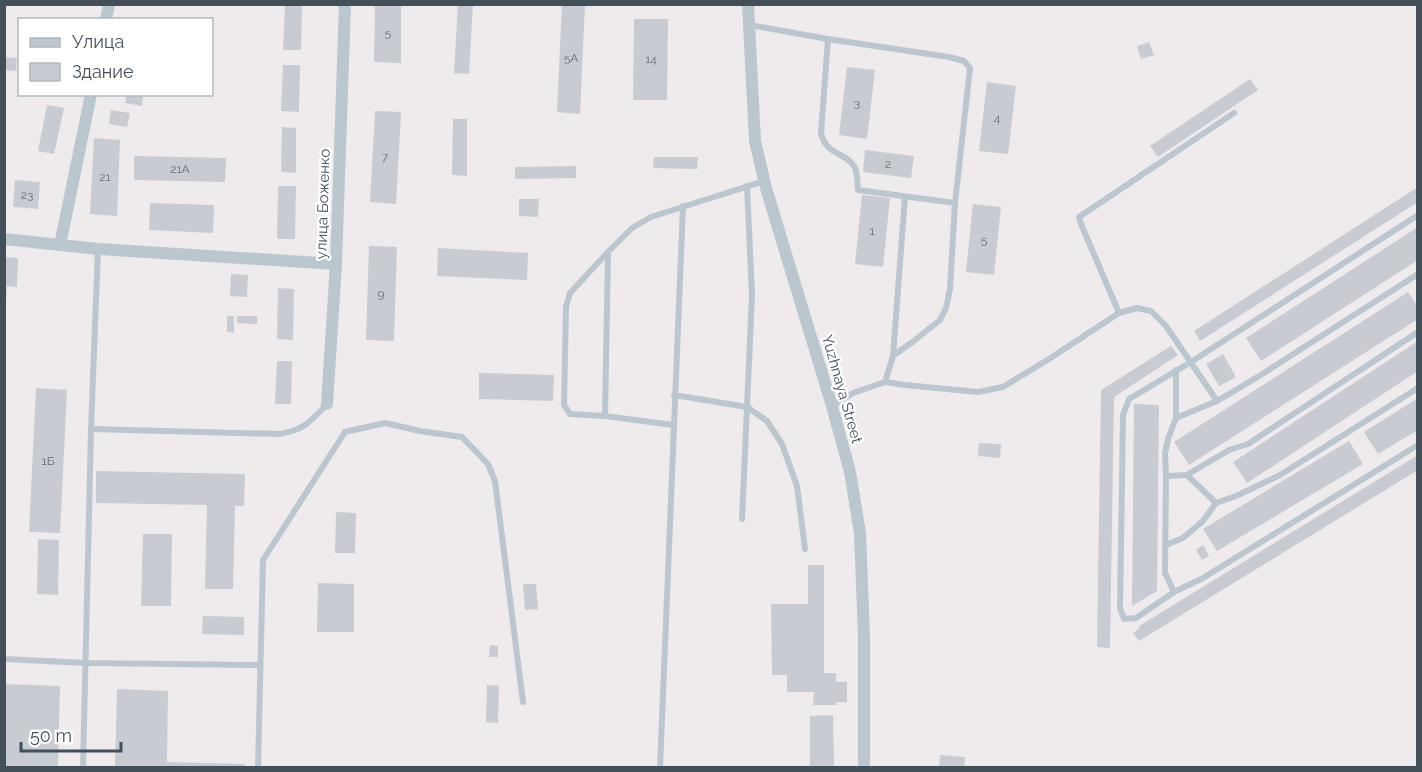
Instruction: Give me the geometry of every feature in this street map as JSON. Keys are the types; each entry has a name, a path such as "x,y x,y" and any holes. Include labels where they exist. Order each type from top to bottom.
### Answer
{"street":[{"name":"улица Боженко","path":"327,404 336,264 345,4"},
{"name":"Yuzhnaya Street","path":"748,4 755,141 764,180 850,472 860,533 864,636 864,768"},
{"path":"60,245 91,96"},
{"path":"4,239 98,249 336,264"}],"lane":[{"path":"750,25 949,57 964,61 969,68 955,203 950,289 946,308 940,320 892,356"},
{"path":"828,39 820,133 823,141 832,151 852,164 856,171 858,190 955,203"},
{"path":"1119,313 1079,217 1234,113"},
{"path":"673,425 570,414 564,405 566,307 570,293 632,228 651,217 764,180"},
{"path":"742,519 752,295 747,186"},
{"path":"885,382 892,356 905,197"},
{"path":"660,768 683,206"},
{"path":"1418,215 1191,362 1129,399 1123,415 1120,608 1124,619 1136,618 1174,591 1203,578 1418,445"},
{"path":"83,768 98,249"},
{"path":"605,416 608,252"},
{"path":"1176,418 1216,401 1256,378 1418,274"},
{"path":"832,406 853,393 885,382 978,392 1003,387 1119,313 1137,308 1151,310 1166,326 1216,401"},
{"path":"1166,476 1187,475 1229,450 1248,444 1418,332"},
{"path":"1174,591 1165,573 1165,453 1176,418 1176,370"},
{"path":"1166,545 1183,538 1203,521 1216,502 1236,496 1280,475 1418,388"},
{"path":"674,394 747,407 767,421 782,444 797,486 805,549"},
{"path":"91,429 279,434 294,432 308,424 327,404"},
{"path":"258,768 263,560 345,432 385,423 462,438 488,464 495,481 523,702"},
{"path":"1187,475 1216,502"},
{"path":"4,659 86,663 260,665"}],"building":[{"path":"285,4 302,4 301,50 283,50"},
{"path":"375,4 401,4 401,63 374,62"},
{"path":"458,4 473,4 469,74 454,73"},
{"path":"562,4 585,4 580,114 557,112"},
{"path":"634,19 668,19 667,100 633,100"},
{"path":"1149,42 1154,55 1141,59 1137,46"},
{"path":"4,57 17,58 16,71 4,70"},
{"path":"283,65 300,65 299,112 281,111"},
{"path":"847,67 875,70 867,139 839,135"},
{"path":"1250,79 1258,90 1158,157 1150,146"},
{"path":"987,82 1016,86 1008,154 979,151"},
{"path":"127,96 143,96 142,106 125,103"},
{"path":"47,105 64,108 54,154 38,151"},
{"path":"111,110 130,113 127,127 109,124"},
{"path":"375,111 401,112 396,204 370,202"},
{"path":"453,119 467,119 467,176 452,175"},
{"path":"282,127 296,128 296,173 281,172"},
{"path":"94,138 120,140 117,216 90,214"},
{"path":"865,150 914,156 911,178 863,172"},
{"path":"134,156 226,158 225,182 134,180"},
{"path":"654,157 698,157 697,169 653,168"},
{"path":"576,166 576,178 515,179 515,167"},
{"path":"15,180 40,182 38,209 13,207"},
{"path":"278,186 296,186 295,239 277,239"},
{"path":"1418,187 1418,202 1200,341 1194,331"},
{"path":"862,195 890,198 883,267 855,264"},
{"path":"519,199 539,199 538,217 519,216"},
{"path":"150,203 214,205 213,233 149,230"},
{"path":"973,204 1001,207 994,275 966,272"},
{"path":"1418,227 1418,260 1261,361 1246,338"},
{"path":"369,246 397,247 394,341 366,340"},
{"path":"438,248 528,253 527,280 437,276"},
{"path":"4,257 18,258 17,287 7,286 6,301 4,301"},
{"path":"231,274 248,275 247,297 230,296"},
{"path":"278,288 294,289 293,340 277,339"},
{"path":"1408,292 1418,307 1418,319 1189,465 1174,442"},
{"path":"227,316 234,316 234,333 227,332"},
{"path":"237,316 257,316 257,324 237,323"},
{"path":"1418,341 1418,371 1247,483 1233,462"},
{"path":"1171,346 1178,355 1114,397 1110,648 1097,647 1101,390"},
{"path":"1223,354 1236,377 1219,386 1206,364"},
{"path":"277,361 292,361 291,404 275,404"},
{"path":"479,373 554,375 553,401 479,399"},
{"path":"36,388 67,390 60,533 29,532"},
{"path":"1418,398 1418,430 1378,454 1364,432"},
{"path":"1134,404 1159,405 1157,591 1132,606"},
{"path":"1349,441 1363,464 1217,551 1203,529"},
{"path":"979,443 1001,444 1000,458 978,456"},
{"path":"1418,455 1418,470 1139,641 1133,633 1140,628 1139,626"},
{"path":"96,471 245,474 244,506 235,506 233,589 205,589 207,505 96,503"},
{"path":"336,512 356,513 355,553 335,553"},
{"path":"143,534 172,534 171,606 141,606"},
{"path":"38,539 59,540 58,595 37,594"},
{"path":"1203,545 1209,556 1202,560 1196,550"},
{"path":"808,565 824,565 824,673 836,673 836,682 847,682 847,702 836,702 836,705 813,705 814,692 787,692 787,675 772,675 771,604 808,604"},
{"path":"318,583 354,584 354,632 317,632"},
{"path":"523,584 536,584 538,609 525,610"},
{"path":"203,616 244,617 244,635 202,634"},
{"path":"490,645 498,646 498,657 489,657"},
{"path":"4,684 60,686 58,768 4,768"},
{"path":"487,685 499,686 498,723 486,722"},
{"path":"117,689 168,691 167,762 245,764 244,768 115,768"},
{"path":"833,715 834,768 810,768 810,716"},
{"path":"940,755 965,757 964,768 939,768"}]}
